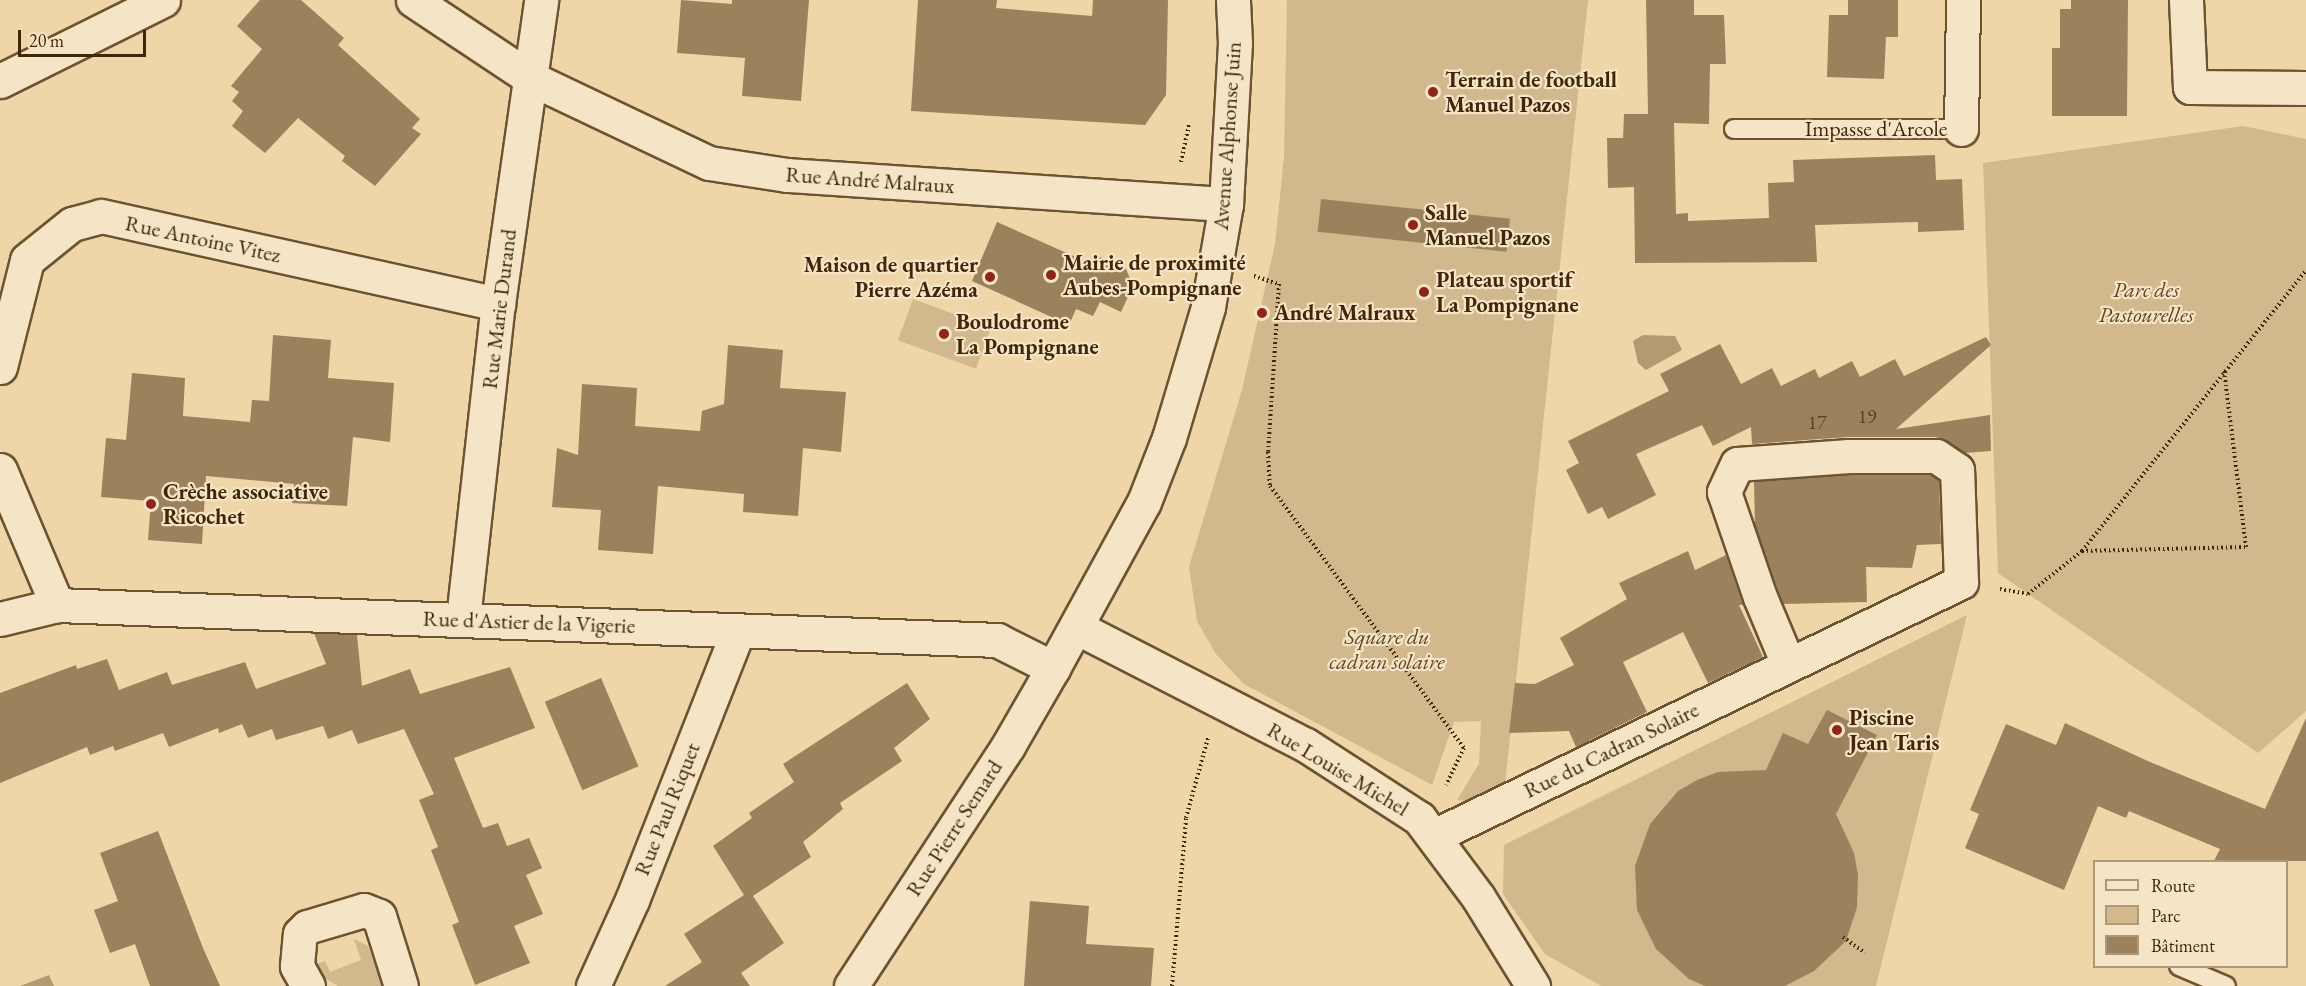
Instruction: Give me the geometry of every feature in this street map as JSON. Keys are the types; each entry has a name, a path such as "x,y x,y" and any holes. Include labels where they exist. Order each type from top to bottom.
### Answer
{"street":[{"path":"0,81 163,0"},
{"name":"Rue André Malraux","path":"413,0 532,80 709,163 787,175 1226,204"},
{"name":"Rue Marie Durand","path":"463,619 498,304 532,80 541,0"},
{"name":"Avenue Alphonse Juin","path":"1053,669 1144,502 1169,438 1197,347 1226,204 1235,43 1233,0"},
{"name":"Impasse d'Arcole","path":"1961,129 1964,0"},
{"path":"2186,0 2190,87 2306,88"},
{"name":"Rue Antoine Vitez","path":"0,368 27,260 72,224 102,216 498,304"},
{"path":"1788,664 1760,597 1724,492 1737,464 1849,456 1935,456 1957,470 1960,582"},
{"path":"0,470 57,605"},
{"name":"Rue du Cadran Solaire","path":"1426,827 1788,664 1960,582"},
{"name":"Rue d'Astier de la Vigerie","path":"0,619 57,605 997,640 1053,669"},
{"name":"Rue Louise Michel","path":"1076,627 1306,745 1426,827 1478,897 1533,986"},
{"name":"Rue Paul Riquet","path":"593,986 632,900 738,631"},
{"name":"Rue Pierre Semard","path":"851,986 1008,746 1053,669"},
{"path":"308,986 297,966 300,934 307,927 363,910 379,916 401,986"}],"lane":[{"name":"Impasse d'Arcole","path":"1734,129 1961,129"},
{"path":"2184,968 2226,986"}],"path":[{"path":"1167,201 1183,157 1191,114"},
{"path":"1215,265 1279,284 1268,452 1270,486 1464,748 1426,827"},
{"path":"1960,582 2028,594 2082,551 2224,369 2306,270"},
{"path":"2082,551 2246,547 2224,369"},
{"path":"1172,986 1186,818 1219,699"},
{"path":"1843,938 1865,953"}],"green space":[{"name":"Plateau sportif La Pompignane","path":"1287,0 1588,0 1505,784 1476,802 1457,800 1479,764 1481,721 1454,722 1432,785 1244,684 1216,654 1197,621 1189,567 1242,390 1275,244 1284,157"},
{"name":"Parc des Pastourelles","path":"2243,126 2306,139 2306,711 2258,753 1998,573 1983,163"},
{"name":"Boulodrome La Pompignane","path":"913,299 991,327 976,369 898,340"},
{"name":"Piscine Jean Taris","path":"1967,615 1876,986 1601,986 1545,954 1503,894 1504,845"},
{"path":"354,939 368,946 383,986 338,986 316,973 313,966 325,961 330,972 361,960"}],"shaded area":[{"path":"1643,335 1675,336 1682,350 1646,370 1638,363 1633,341"},
{"path":"49,975 54,986 20,986"}],"building":[{"path":"260,0 301,0 344,38 338,45 420,119 412,128 421,134 375,186 342,161 345,156 298,118 265,153 232,126 243,111 232,101 239,92 231,86 262,49 237,26"},
{"path":"681,0 732,4 732,0 809,0 801,101 742,96 745,58 677,53"},
{"path":"918,0 997,0 996,8 1092,16 1093,0 1168,0 1166,95 1145,125 911,111"},
{"path":"1646,0 1694,0 1694,15 1724,15 1726,64 1710,64 1709,124 1674,123 1676,214 1688,213 1688,221 1769,218 1768,183 1794,182 1793,160 1935,155 1936,180 1962,179 1964,230 1918,232 1918,222 1815,225 1817,262 1635,263 1634,187 1608,188 1607,138 1623,138 1624,114 1648,114"},
{"path":"1848,0 1898,0 1898,37 1886,37 1884,79 1827,77 1829,15 1848,15"},
{"path":"2071,0 2128,0 2127,116 2052,116 2052,48 2060,48 2060,9 2071,9"},
{"name":"Salle Manuel Pazos","path":"1321,199 1510,219 1507,252 1318,232"},
{"name":"Mairie de proximité Aubes-Pompignane","path":"997,222 1096,266 1100,257 1126,269 1133,286 1121,312 1100,302 1093,316 1076,309 1069,325 972,281"},
{"path":"273,335 331,340 328,378 394,383 390,442 353,437 347,506 292,503 294,484 206,476 202,544 148,540 151,501 101,497 106,438 126,440 132,373 185,378 183,416 250,422 252,400 269,401"},
{"path":"1986,337 1991,345 1896,429 1990,415 1991,451 1965,453 1936,437 1848,437 1752,444 1751,427 1713,446 1702,425 1636,454 1656,495 1608,519 1602,507 1588,514 1566,470 1579,463 1568,441 1669,391 1660,374 1720,344 1741,384 1772,368 1781,386 1815,369 1819,378 1852,361 1860,377 1895,359 1904,376"},
{"path":"728,345 783,350 780,388 846,392 841,452 803,448 798,516 743,512 744,494 658,486 653,554 598,550 601,510 552,507 557,448 578,455 582,384 637,388 635,426 700,431 702,411 724,404"},
{"path":"1850,475 1930,475 1939,480 1941,544 1917,545 1912,568 1866,567 1867,602 1783,604 1755,526 1754,482"},
{"path":"1688,551 1695,570 1726,555 1743,605 1739,605 1763,657 1708,683 1683,632 1623,662 1647,712 1576,747 1569,731 1509,733 1515,683 1535,684 1574,665 1560,638 1627,599 1619,583"},
{"path":"314,633 357,635 362,686 410,669 420,694 510,667 535,728 454,758 483,828 498,823 507,846 529,838 542,868 526,875 543,914 514,926 530,963 475,985 452,925 459,922 431,850 438,847 419,800 434,794 404,729 358,744 352,730 328,739 323,726 276,740 272,729 248,738 242,724 219,733 218,728 169,747 163,733 115,751 113,746 90,755 87,747 0,783 0,693 76,665 77,669 107,659 119,690 167,672 172,685 245,662 256,689 326,664"},
{"path":"601,678 639,766 582,790 545,702"},
{"path":"907,683 930,719 894,748 902,761 840,803 843,809 803,842 811,857 753,896 784,943 741,973 750,986 665,986 702,962 684,934 744,895 713,846 752,818 749,813 794,782 783,764"},
{"name":"Piscine Jean Taris","path":"1827,710 1877,735 1836,814 1854,853 1858,875 1857,907 1846,941 1814,971 1785,986 1705,986 1689,979 1656,949 1637,910 1635,866 1650,824 1678,791 1697,780 1718,772 1766,770 1783,733 1808,744"},
{"path":"2306,718 2306,861 2214,860 2220,849 2129,811 2126,818 2098,806 2064,890 1965,848 1979,814 1970,810 2006,724 2056,745 2065,723 2150,762 2265,809"},
{"path":"158,831 220,986 150,986 135,944 110,953 94,910 118,901 100,853"},
{"path":"1030,901 1089,906 1086,944 1154,948 1151,986 1024,986"}],"place":[{"name":"Terrain de football Manuel Pazos","path":"1433,92"},
{"name":"Salle Manuel Pazos","path":"1413,225"},
{"name":"Mairie de proximité Aubes-Pompignane","path":"1051,275"},
{"name":"Maison de quartier Pierre Azéma","path":"990,277"},
{"name":"Plateau sportif La Pompignane","path":"1424,292"},
{"name":"André Malraux","path":"1262,313"},
{"name":"Boulodrome La Pompignane","path":"944,334"},
{"name":"Crèche associative Ricochet","path":"151,504"},
{"name":"Piscine Jean Taris","path":"1837,730"}],"park label":[{"name":"Square du cadran solaire","path":"1387,648"}]}
